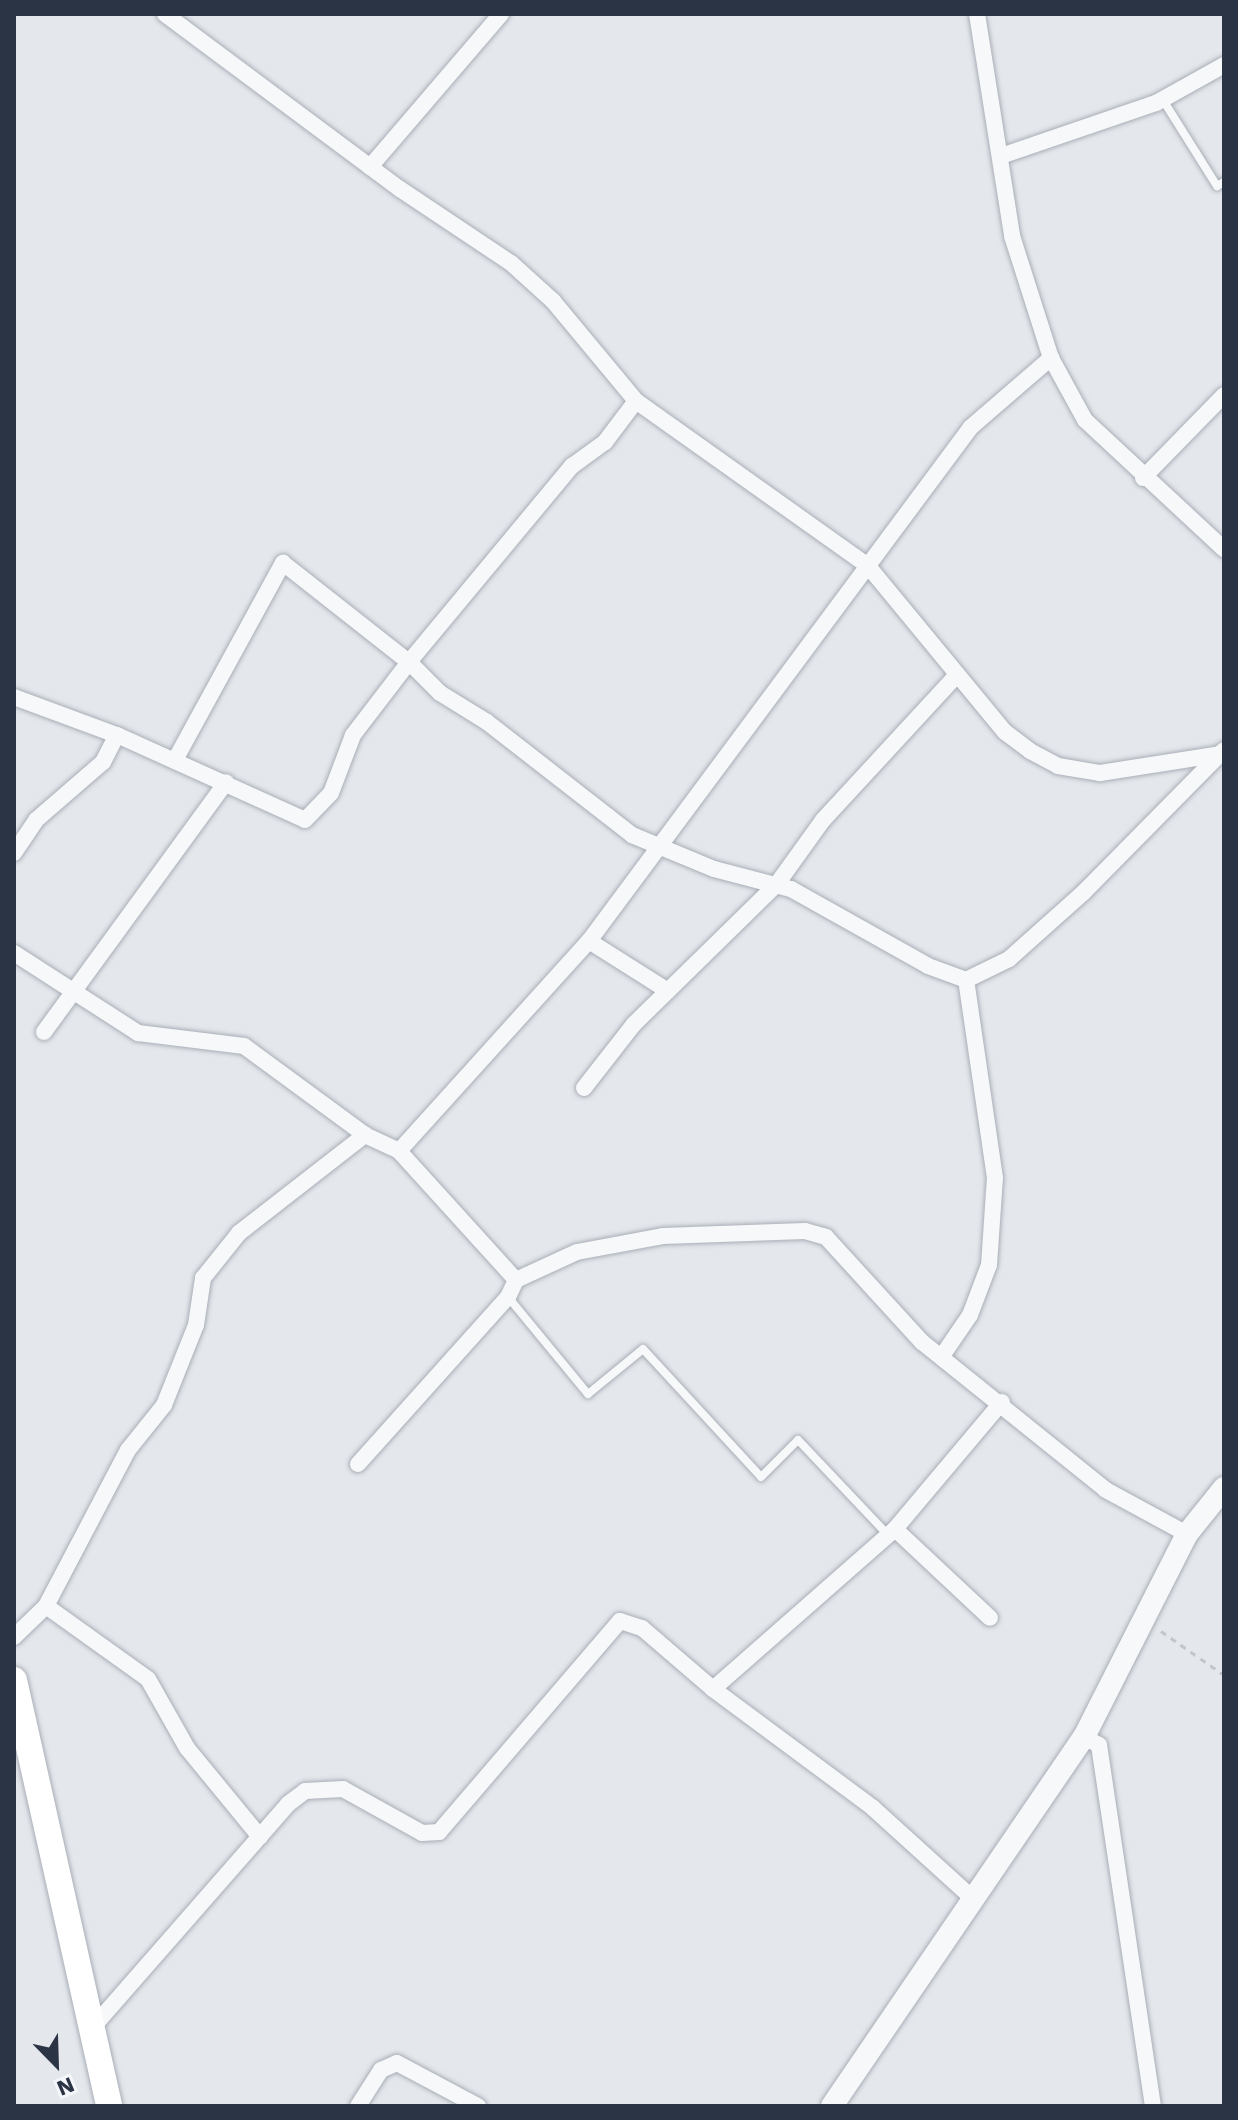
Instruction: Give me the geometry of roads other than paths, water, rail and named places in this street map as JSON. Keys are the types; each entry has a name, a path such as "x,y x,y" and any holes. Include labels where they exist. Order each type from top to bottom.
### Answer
{"main road":[{"path":"15,1686 109,2106"}],"street":[{"path":"165,14 370,167 511,263 553,301 636,401 868,566 1005,732 1058,766 1125,771 1223,753"},
{"path":"370,167 501,14"},
{"path":"977,14 1012,236 1051,358 1085,420 1143,478 1224,549"},
{"path":"1001,156 1163,100 1224,65"},
{"path":"399,1151 589,941 971,427 1051,358"},
{"path":"1143,478 1224,395"},
{"path":"14,697 117,735 305,820 331,793 353,735 409,662 572,466 605,442 636,401"},
{"path":"175,760 283,563 409,662 440,693 487,722 632,835 714,869 777,884 928,966 966,980 1009,959 1223,753"},
{"path":"584,1088 668,991 777,884 823,820 957,675"},
{"path":"14,853 36,820 103,762 117,735"},
{"path":"44,1032 78,992 226,782"},
{"path":"589,941 668,991"},
{"path":"14,953 138,1033 244,1046 365,1135 399,1151 516,1280"},
{"path":"942,1356 970,1315 989,1265 995,1178 966,980"},
{"path":"14,1637 46,1606 128,1450 164,1405 196,1325 203,1278 239,1233 365,1135"},
{"path":"358,1464 508,1297 516,1280 577,1252 663,1236 805,1231 826,1237 922,1342 1002,1402 1106,1490 1187,1534"},
{"path":"713,1689 892,1532 1002,1402"},
{"path":"832,2106 970,1896 1084,1737 1141,1619 1187,1534 1224,1488"},
{"path":"892,1532 990,1618"},
{"path":"46,1606 148,1679 187,1748 260,1837"},
{"path":"93,2027 260,1837 305,1791 343,1789 422,1833 439,1832 620,1621 642,1628 713,1689 873,1808 970,1896"},
{"path":"1084,1737 1099,1745 1153,2106"},
{"path":"358,2106 381,2070 397,2063 478,2106"}],"lane":[{"path":"1163,100 1217,186 1224,182"},
{"path":"508,1297 588,1394 643,1349 761,1477 798,1440 892,1532"}]}
